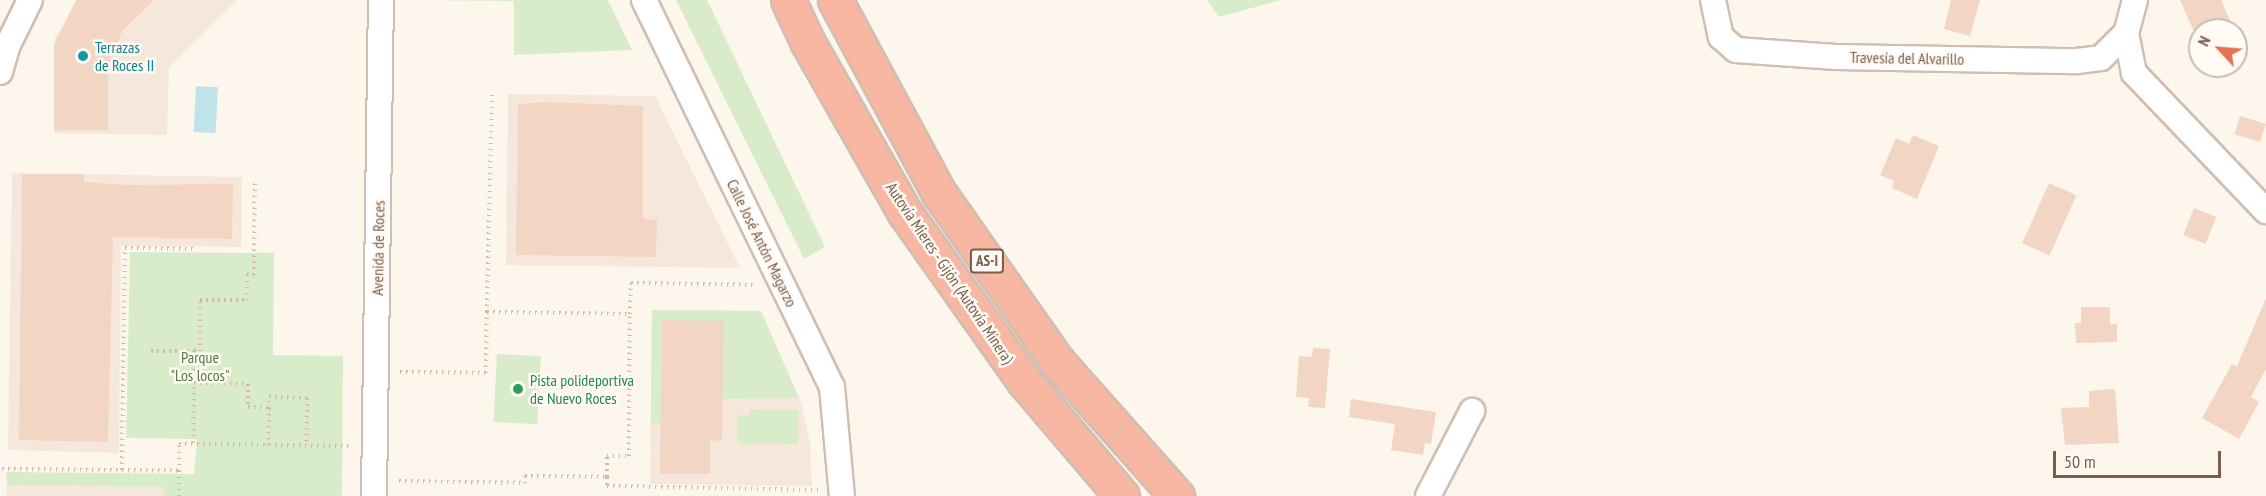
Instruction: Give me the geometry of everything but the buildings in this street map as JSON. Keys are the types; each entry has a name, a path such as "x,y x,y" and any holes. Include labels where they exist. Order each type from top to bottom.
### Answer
{"highway":[{"name":"Autovía Mieres - Gijón (Autovía Minera)","path":"788,0 808,44 905,213 1024,381 1122,496"},
{"name":"AS-I","path":"835,0 939,193 1057,361 1177,496"}],"street":[{"path":"0,72 7,47 30,0"},
{"name":"Avenida de Roces","path":"374,496 381,0"},
{"name":"Calle José Antón Magarzo","path":"644,0 832,387 831,493"},
{"name":"Travesía del Alvarillo","path":"1713,0 1721,37 1736,50 1836,57 2077,61 2101,58 2126,33"},
{"path":"2135,0 2126,33 2133,73 2266,212"},
{"path":"1428,496 1472,411"}],"path":[{"path":"400,372 486,374 492,95"},
{"path":"151,351 200,351 200,300 247,300 247,274 254,274 255,178"},
{"path":"123,470 125,249 195,249"},
{"path":"755,285 631,283 629,456 607,456 607,486 831,493"},
{"path":"487,312 630,314"},
{"path":"193,444 194,351"},
{"path":"194,383 248,384 248,407 269,408"},
{"path":"268,445 269,398 307,398 306,445"},
{"path":"179,496 179,444 354,446"},
{"path":"2,469 179,471"},
{"path":"399,481 525,483 525,476 607,477"}],"shaded area":[{"path":"82,0 237,0 169,67 167,135 54,133 55,37"},
{"path":"508,94 655,96 740,268 506,265"},
{"path":"12,173 242,177 241,247 121,246 119,453 8,450"},
{"path":"652,310 761,311 801,403 810,442 812,486 650,484"},
{"path":"7,485 164,487 164,496 7,496"}],"green space":[{"path":"420,0 608,0 632,50 514,55 514,1"},
{"path":"676,0 707,0 710,6 825,247 804,259"},
{"path":"1207,0 1281,0 1219,17"},
{"name":"Parque \"Los locos\"","path":"130,252 274,253 273,355 343,356 342,496 164,496 164,487 7,485 6,472 194,474 197,439 126,438"},
{"path":"652,310 761,311 799,398 723,399 662,320 661,423 651,423"},
{"name":"Pista polideportiva de Nuevo Roces","path":"497,354 541,356 537,424 493,422"},
{"path":"750,409 798,410 798,444 738,443 738,415 749,415"}],"water":[{"path":"196,86 218,87 216,133 194,132"}],"place":[{"name":"Terrazas de Roces II","path":"83,56"},
{"name":"Pista polideportiva de Nuevo Roces","path":"518,389"}]}
